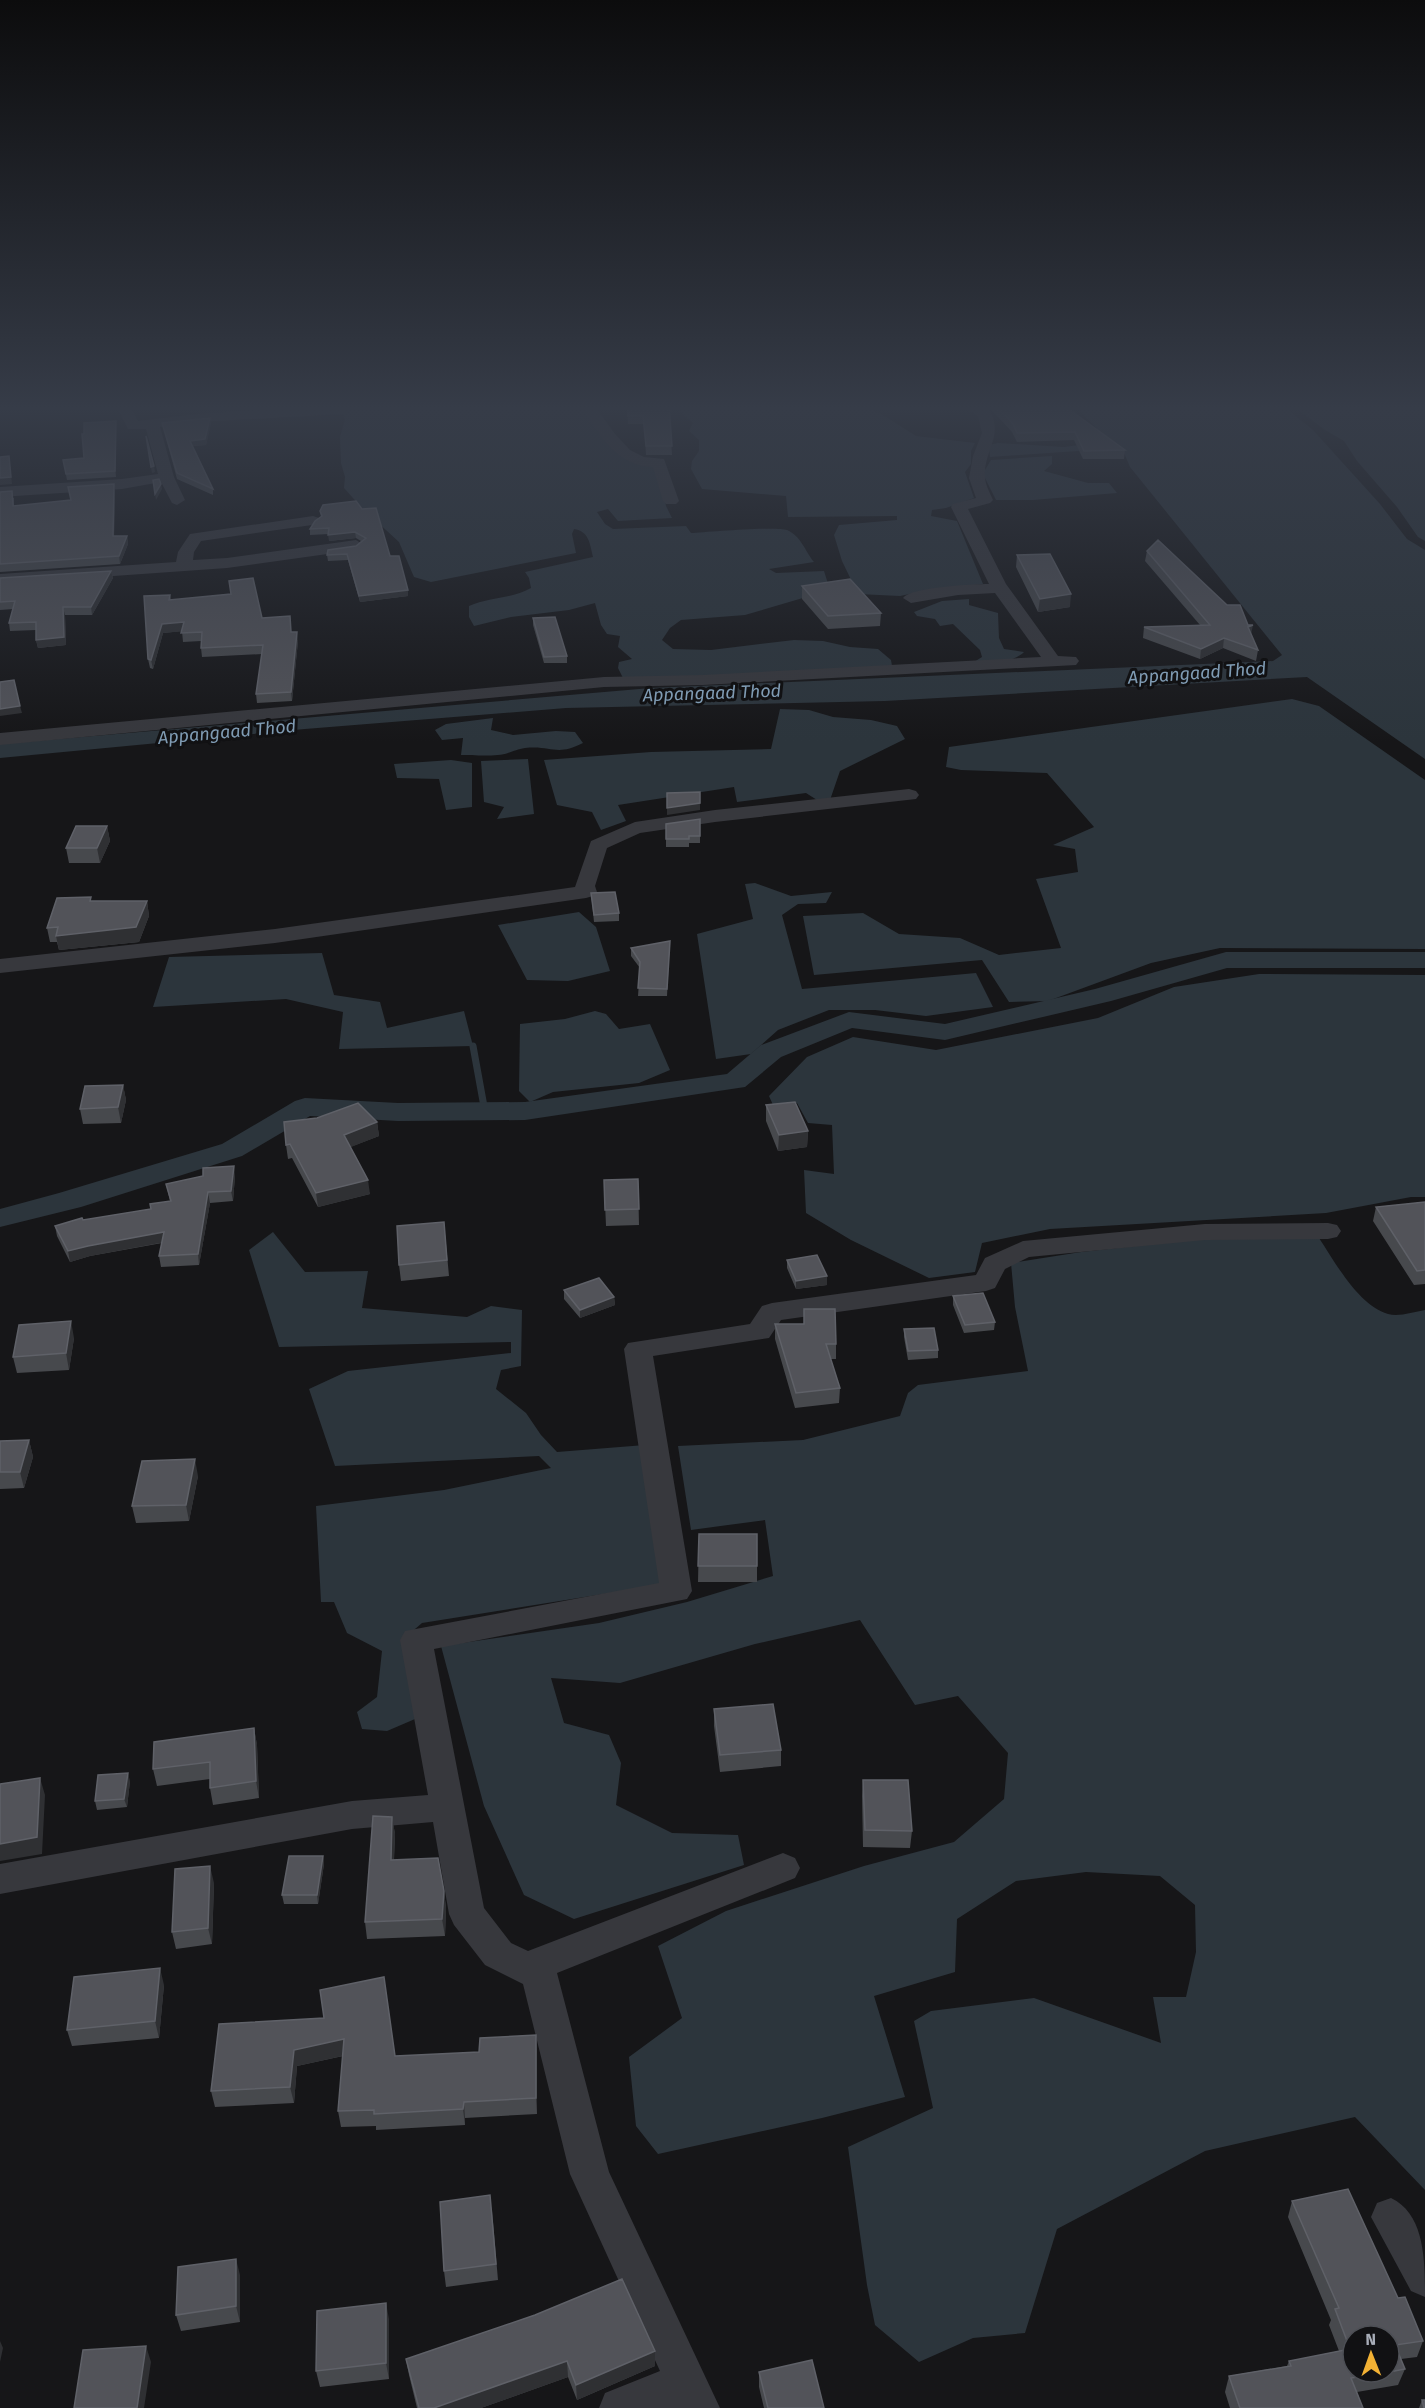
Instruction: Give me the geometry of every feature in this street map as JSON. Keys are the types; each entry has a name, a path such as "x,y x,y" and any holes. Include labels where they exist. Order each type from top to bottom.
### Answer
{"street":[{"path":"0,739 604,682 922,670 1062,662 1000,588 964,517"},
{"path":"184,566 186,552 196,537 313,521"},
{"path":"0,579 184,566 356,545"},
{"path":"911,598 958,590 1000,588"},
{"path":"0,966 141,947 273,936 347,927 586,892 585,886 598,845 635,828 715,816 909,795"},
{"path":"620,2408 693,2394 590,2174 539,1974 498,1954 467,1914 416,1640 676,1591 638,1349 759,1332 772,1312 986,1282 994,1264 1023,1249 1205,1232 1328,1231"},
{"path":"0,1879 352,1815 447,1807"},
{"path":"527,1968 783,1868"},
{"path":"1391,2217 1425,2277"}],"water":[{"path":"372,517 601,517 605,524 613,529 686,526 691,533 756,529 787,530 799,540 814,562 769,569 776,573 824,571 830,590 745,615 681,620 670,628 662,640 673,649 711,650 794,640 823,641 850,647 878,649 891,660 892,666 624,680 618,668 619,662 632,659 618,647 620,636 607,634 601,625 595,603 569,610 511,617 474,626 469,617 469,606 524,592 531,588 525,572 593,557 590,543 583,532 574,529 572,534 576,553 431,582 414,577 399,542"},
{"path":"615,517 672,518 618,521"},
{"path":"897,517 938,517 957,521 983,584 933,589 900,596 858,594 842,561 834,535 839,525 897,520"},
{"name":"Appangaad Thod","path":"1171,517 1390,517 1407,539 1425,550 1425,759 1307,677 885,701 566,708 305,729 0,758 0,744 651,688 1273,661 1282,655"},
{"path":"1404,517 1425,517 1425,541 1418,537"},
{"path":"969,599 969,605 998,613 999,638 1004,649 1024,652 1007,660 974,662 982,657 980,650 953,624 940,626 935,619 917,616 914,612 942,601"},
{"path":"1292,699 1319,706 1425,780 1425,949 1220,948 1151,963 1048,1001 1009,1002 982,960 814,975 803,916 863,913 899,934 960,938 999,955 1061,948 1036,879 1078,872 1075,849 1053,845 1094,827 1047,773 961,770 946,767 949,747"},
{"path":"780,709 809,710 833,717 871,720 897,726 905,739 840,771 830,800 817,800 806,793 737,802 734,787 618,805 626,821 601,830 592,812 557,805 544,760 651,752 771,749"},
{"path":"493,718 491,730 513,735 556,731 575,732 583,743 560,750 534,747 498,755 461,755 463,738 442,740 435,730 446,724"},
{"path":"528,759 534,814 497,819 504,807 484,802 481,761"},
{"path":"451,760 472,763 472,807 446,810 439,779 397,778 394,764"},
{"path":"755,883 791,896 832,892 826,903 798,904 782,915 802,989 976,973 993,1007 926,1016 875,1010 829,1010 778,1030 751,1054 716,1059 697,934 753,919 745,884"},
{"path":"579,912 596,927 610,971 568,981 527,980 498,925"},
{"path":"322,953 334,995 380,1002 387,1028 464,1011 473,1046 339,1049 343,1012 286,999 153,1007 169,957"},
{"path":"1259,974 1425,975 1425,1197 1411,1197 1326,1213 1050,1229 982,1243 975,1272 929,1278 851,1240 806,1213 804,1170 834,1174 832,1125 808,1123 797,1103 773,1105 769,1096 807,1057 853,1037 936,1050 1098,1018 1174,987"},
{"path":"595,1011 606,1014 619,1029 650,1024 670,1070 639,1083 553,1092 530,1102 519,1091 520,1024 565,1019"},
{"path":"273,1232 305,1272 368,1271 362,1308 467,1317 491,1306 522,1310 521,1366 501,1370 496,1389 526,1413 541,1435 557,1452 645,1445 666,1584 422,1623 407,1636 422,1716 387,1731 362,1729 357,1712 377,1697 382,1651 347,1633 334,1602 321,1602 316,1506 444,1490 551,1468 539,1456 335,1466 309,1389 348,1371 511,1353 511,1342 279,1347 249,1250"},
{"path":"1208,1238 1319,1238 1348,1282 1377,1309 1397,1315 1425,1310 1425,2190 1355,2117 1205,2151 1057,2229 1025,2333 973,2338 919,2362 875,2325 867,2285 848,2147 933,2108 914,2021 931,2011 1034,1998 1161,2043 1153,1997 1186,1997 1196,1952 1195,1905 1160,1876 1086,1872 1016,1881 957,1919 955,1972 874,1996 905,2097 658,2154 636,2126 629,2057 682,2018 658,1946 726,1911 864,1866 954,1842 1004,1799 1008,1753 958,1696 915,1705 860,1620 755,1644 620,1683 551,1678 564,1723 609,1735 621,1763 616,1805 672,1833 738,1835 744,1865 574,1919 524,1895 484,1806 441,1646 599,1623 687,1602 773,1576 765,1520 691,1530 678,1446 803,1440 900,1416 908,1393 918,1385 1028,1371 1015,1307 1011,1263 1081,1252"}],"building":[{"path":"0,517 113,517 113,536 127,536 119,556 0,564"},
{"path":"320,517 379,517 390,556 399,556 408,590 359,596 347,554 327,555 328,550 356,546 366,538 355,532 328,535 329,528 310,529"},
{"path":"1158,540 1227,605 1240,605 1248,625 1253,625 1248,627 1258,650 1224,638 1201,649 1144,627 1210,625 1147,551"},
{"path":"1050,554 1071,594 1040,599 1017,555"},
{"path":"111,571 91,607 63,607 64,637 36,640 36,622 9,623 15,601 0,602 0,578"},
{"path":"253,578 262,618 290,616 291,632 297,632 291,692 256,694 263,645 201,648 202,632 181,633 184,622 162,624 151,660 148,659 144,596 170,595 169,600 231,594 229,581"},
{"path":"850,579 881,613 828,616 802,586"},
{"path":"555,617 567,656 544,657 533,618"},
{"path":"14,680 20,706 0,709 0,682"},
{"path":"700,792 700,803 667,808 667,793"},
{"path":"700,819 700,836 689,836 689,839 666,839 666,824"},
{"path":"76,826 107,826 97,848 66,848"},
{"path":"615,892 619,913 594,915 591,893"},
{"path":"91,897 90,901 147,901 136,927 56,936 58,927 47,928 57,898"},
{"path":"670,941 667,989 638,988 640,962 631,948"},
{"path":"123,1085 118,1107 80,1109 85,1086"},
{"path":"795,1102 808,1131 779,1135 766,1105"},
{"path":"358,1103 377,1122 344,1135 368,1180 316,1193 290,1144 286,1145 284,1122 317,1118"},
{"path":"234,1166 231,1191 208,1192 198,1254 159,1256 164,1232 68,1251 55,1226 82,1218 83,1220 151,1209 150,1204 171,1201 166,1184 203,1176 203,1168"},
{"path":"638,1179 639,1209 605,1210 604,1180"},
{"path":"1425,1202 1425,1270 1417,1271 1376,1207"},
{"path":"444,1222 447,1260 399,1265 397,1226"},
{"path":"817,1255 827,1276 796,1281 787,1260"},
{"path":"599,1278 614,1297 580,1310 564,1290"},
{"path":"983,1293 995,1322 965,1325 953,1296"},
{"path":"804,1309 835,1309 836,1344 826,1344 840,1388 796,1393 775,1324 804,1324"},
{"path":"71,1321 66,1353 13,1357 19,1325"},
{"path":"934,1328 938,1350 908,1351 904,1329"},
{"path":"29,1440 20,1472 0,1472 0,1441"},
{"path":"195,1459 186,1505 132,1506 142,1461"},
{"path":"699,1534 757,1534 757,1566 698,1566"},
{"path":"773,1704 781,1750 720,1755 714,1709"},
{"path":"254,1728 256,1781 210,1788 210,1762 153,1769 154,1742"},
{"path":"128,1773 124,1799 95,1801 98,1775"},
{"path":"40,1778 37,1837 0,1844 0,1784"},
{"path":"863,1780 908,1780 912,1831 865,1830"},
{"path":"373,1816 392,1817 391,1860 438,1858 444,1891 442,1919 365,1922"},
{"path":"289,1856 323,1856 317,1895 282,1895"},
{"path":"210,1866 208,1928 172,1932 175,1869"},
{"path":"160,1968 155,2021 67,2030 74,1977"},
{"path":"384,1977 395,2056 479,2052 480,2038 536,2035 536,2098 464,2102 463,2109 374,2114 374,2110 338,2111 344,2039 294,2050 290,2087 211,2091 219,2024 324,2018 320,1990"},
{"path":"1348,2189 1398,2298 1405,2297 1423,2341 1401,2344 1401,2324 1341,2325 1335,2309 1339,2308 1292,2201"},
{"path":"490,2195 496,2264 444,2271 440,2202"},
{"path":"236,2259 236,2306 176,2315 178,2267"},
{"path":"622,2279 655,2351 576,2385 567,2361 434,2408 419,2408 406,2359 535,2315"},
{"path":"386,2303 386,2363 316,2371 317,2311"},
{"path":"146,2346 137,2408 74,2408 83,2350"},
{"path":"1341,2351 1341,2384 1353,2384 1363,2408 1240,2408 1229,2376 1291,2366 1289,2361"},
{"path":"812,2360 824,2408 768,2408 759,2372"}],"waterway":[{"path":"0,1218 70,1200 232,1150 305,1107 398,1112 525,1111 735,1081 771,1051 849,1020 945,1032 1102,995 1226,960 1425,960"},
{"path":"473,1046 485,1112"}]}
